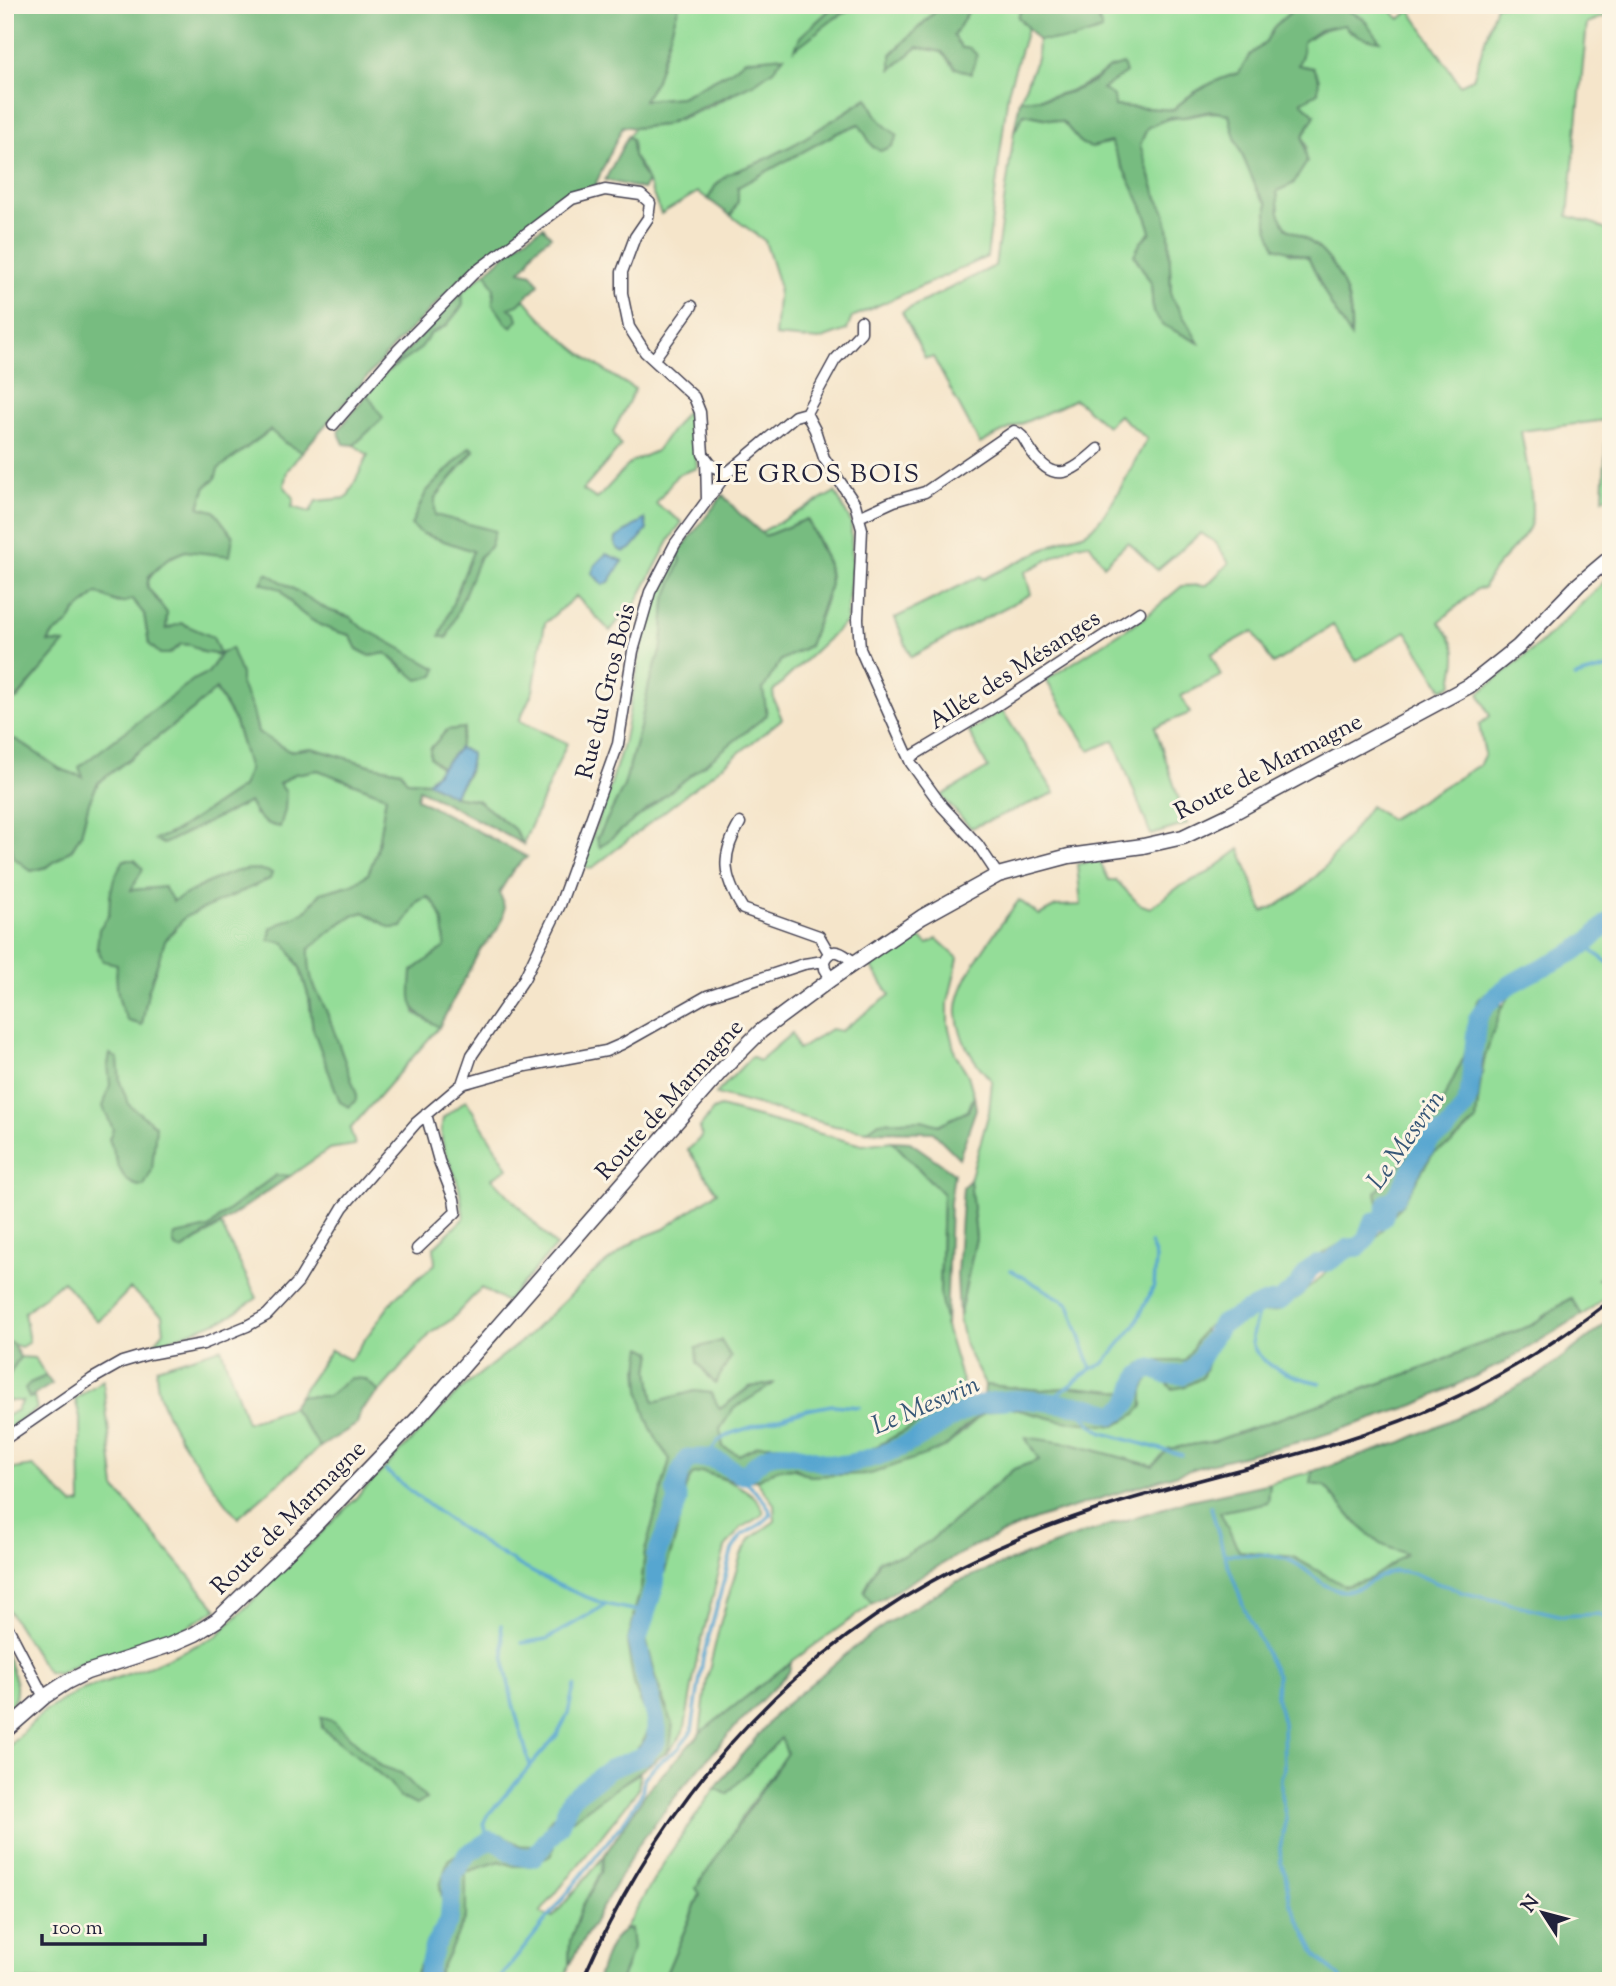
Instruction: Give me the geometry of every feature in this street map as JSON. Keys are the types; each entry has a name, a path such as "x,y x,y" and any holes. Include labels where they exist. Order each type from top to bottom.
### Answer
{"main road":[{"name":"Route de Marmagne","path":"5,1731 44,1697 67,1682 87,1672 170,1645 217,1620 314,1526 418,1418 730,1061 761,1031 831,979 922,917 998,875 1069,856 1143,846 1183,837 1469,685 1518,647 1579,584 1611,557"}],"street":[{"path":"333,425 398,350 474,273 572,200 605,190 642,195 650,203 648,218 627,255 622,272 622,293 629,327 636,341 694,397 700,412 703,454 712,466 727,473"},
{"path":"654,359 692,306"},
{"path":"861,321 861,332 835,360 806,413 824,458 855,504 862,529 858,619 860,649 909,758 942,806 978,845 998,875"},
{"name":"Rue du Gros Bois","path":"462,1084 472,1055 524,979 560,905 618,744 633,651 650,592 676,544 727,473 794,416 806,413"},
{"path":"859,517 925,492 1014,431 1020,433 1041,465 1058,472 1070,471 1098,449"},
{"path":"706,458 707,501"},
{"name":"Allée des Mésanges","path":"909,758 996,706 1140,612"},
{"path":"740,823 730,839 725,859 727,876 743,909 819,936 826,957 825,969 831,979"},
{"path":"5,1439 92,1379 122,1363 135,1357 203,1344 267,1315 298,1282 343,1207 426,1114 462,1084 526,1066 606,1051 707,996 826,957 836,951 844,953 855,963"},
{"path":"417,1250 456,1212 426,1114"},
{"path":"5,1622 44,1697"}],"green space":[{"path":"5,5 679,5 656,80 644,100 681,97 731,71 745,60 784,56 773,70 755,83 664,125 634,128 623,126 596,183 598,187 570,195 471,269 394,346 302,452 285,443 270,430 218,469 215,479 206,486 199,507 214,511 233,536 230,556 185,551 170,557 149,576 147,587 167,613 166,629 181,623 213,637 220,654 231,648 258,732 289,751 312,748 373,766 401,771 407,781 428,782 453,796 477,800 514,829 523,844 419,789 417,799 527,857 513,870 499,893 504,908 501,923 481,948 439,1027 421,1015 411,1000 412,971 445,947 440,913 428,897 418,901 402,927 391,928 364,912 342,922 309,949 312,980 330,1020 356,1092 356,1100 349,1107 340,1102 313,1029 309,998 300,968 285,943 269,940 271,928 306,911 321,893 353,884 368,874 377,851 386,796 318,770 295,774 279,784 286,792 280,827 261,819 249,802 163,844 155,840 176,831 242,787 249,769 235,722 216,689 98,783 89,802 81,834 72,849 47,867 31,871 13,857 8,828 5,828 5,737 17,740 60,769 83,777 79,767 193,680 208,673 220,655 181,644 169,654 160,654 149,644 144,614 132,599 119,602 97,593 75,612 69,623 52,635 48,642 65,643 16,699 5,700"},
{"path":"679,5 835,5 800,37 859,5 942,5 891,54 892,69 918,47 942,52 955,68 962,48 954,36 972,5 1023,5 1018,17 1028,26 1008,92 987,257 852,317 847,330 819,340 775,336 779,285 765,241 731,216 738,201 737,187 859,124 873,147 886,129 867,98 797,143 760,162 728,174 716,185 708,199 698,192 661,214 643,170 633,156 632,140 628,136 634,128 662,125 694,113 773,70 745,60 731,71 681,97 643,100 656,80"},
{"path":"835,5 859,5 835,18 795,49 800,37"},
{"path":"942,5 972,5 954,36 962,48 970,48 977,55 971,74 956,68 942,52 918,47 891,69 891,55"},
{"path":"1023,5 1057,5 1065,13 1098,17 1102,30 1072,40 1038,40 1018,17"},
{"path":"1057,5 1305,5 1297,6 1275,26 1265,43 1250,55 1239,73 1204,87 1187,97 1174,110 1115,106 1101,89 1108,69 1088,83 1067,92 1020,100 1037,58 1038,40 1072,40 1098,17 1065,13"},
{"path":"1336,5 1390,5 1390,10 1400,19 1410,10 1460,85 1473,79 1496,5 1611,5 1611,14 1587,23 1568,216 1595,224 1611,233 1611,494 1603,499 1607,420 1521,431 1531,495 1529,528 1493,571 1484,588 1477,589 1439,622 1451,638 1456,651 1452,684 1443,690 1406,631 1356,661 1333,625 1273,664 1253,631 1211,654 1221,676 1181,696 1190,713 1155,727 1187,824 1151,835 1114,740 1090,751 1046,680 1145,617 1182,586 1207,585 1229,563 1216,543 1201,533 1157,570 1128,542 1104,565 1089,543 1076,545 1025,572 1031,594 911,657 895,618 980,576 983,579 1089,530 1115,497 1147,439 1119,415 1107,426 1075,399 980,444 933,357 925,358 902,312 995,266 1014,132 1024,114 1063,122 1082,144 1111,142 1151,232 1134,255 1151,283 1153,312 1198,342 1171,296 1169,233 1165,213 1157,198 1140,145 1147,128 1158,123 1216,112 1229,114 1240,151 1257,189 1267,203 1267,224 1289,253 1308,257 1331,305 1351,336 1351,312 1342,283 1314,247 1287,229 1279,213 1277,190 1307,148 1303,136 1315,115 1300,102 1298,65 1303,42 1322,30 1344,25 1352,34 1344,8"},
{"path":"1336,5 1363,18 1380,41 1360,36 1344,25 1320,30 1303,42 1298,65 1313,68 1319,79 1318,93 1301,102 1315,115 1303,136 1307,162 1293,184 1277,191 1279,213 1287,229 1317,247 1337,272 1348,303 1351,337 1331,305 1308,257 1275,247 1267,224 1267,203 1257,189 1240,151 1229,114 1211,111 1170,117 1147,128 1140,145 1157,198 1165,212 1169,233 1171,296 1199,343 1163,325 1153,312 1151,283 1134,255 1151,232 1111,142 1092,147 1082,144 1063,122 1024,114 1014,132 1020,100 1048,98 1073,91 1093,82 1108,69 1123,64 1126,73 1102,89 1114,96 1115,106 1174,110 1204,87 1239,73 1250,55 1265,43 1275,26 1297,6"},
{"path":"868,98 880,119 898,135 892,146 881,151 873,147 859,124 837,133 738,187 738,201 731,216 708,199 716,185 728,174 760,162 797,143"},
{"path":"628,136 632,140 633,156 648,182 643,189 605,180"},
{"path":"543,227 551,236 534,250 528,263 520,271 532,274 539,284 518,305 509,308 516,313 518,319 512,327 493,304 494,289 486,272 520,242"},
{"path":"486,272 494,289 493,304 510,306 525,299 535,312 576,349 635,389 613,432 621,446 583,490 597,499 631,462 656,451 689,408 693,418 697,468 677,475 656,504 682,522 670,539 628,618 623,615 610,631 576,596 545,623 533,691 519,721 567,743 523,844 514,829 477,800 453,796 468,774 471,753 459,748 464,729 430,757 441,768 428,782 407,781 401,771 373,766 312,748 289,751 258,732 252,708 241,685 241,674 220,654 166,629 167,613 147,586 152,574 166,560 185,551 206,486 215,479 218,469 271,430 285,443 302,452 287,471 284,486 294,498 292,507 310,512 316,501 347,498 368,455 354,445 382,418 367,394 388,371 420,349 430,334 446,326 463,305 462,292","holes":["470,447 474,451 435,498 435,515 490,547 465,576 473,551 421,533 426,492","267,573 328,610 350,617 406,672 386,653 370,656 357,649 350,635 311,620 294,606 281,589 262,583"]},
{"path":"462,292 463,305 446,326 430,334 420,349 388,371"},
{"path":"367,394 383,418 354,445 344,444 338,431"},
{"path":"470,447 474,450 435,498 435,515 495,531 490,547 480,556 447,638 440,636 473,551 421,533 411,525 426,492"},
{"path":"835,492 851,522 852,565 846,622 773,691 782,719 591,869 581,866 606,800 623,744 645,630 657,596 678,553 681,560 665,601 662,646 649,684 624,786 597,839 763,689 781,660 809,646 829,589 830,574 823,549 807,519 765,536 761,532"},
{"path":"723,495 765,536 807,519 828,565 830,584 809,646 781,660 763,689 767,715 600,847 597,839 624,786 649,684 662,646 665,601 681,560 678,553"},
{"path":"267,573 328,610 350,617 360,626 437,669 434,676 418,680 386,653 370,656 357,649 350,635 329,629 310,619 294,606 281,589 261,583"},
{"path":"1611,575 1611,912 1580,942 1538,962 1491,989 1477,1001 1464,1057 1425,1137 1376,1192 1380,1213 1367,1219 1360,1239 1347,1240 1306,1263 1293,1284 1272,1296 1223,1316 1203,1330 1185,1361 1155,1361 1126,1392 1073,1387 1042,1390 985,1385 965,1346 959,1318 976,1238 970,1180 989,1112 992,1081 968,1050 957,1014 958,1001 970,971 1019,900 1039,915 1056,906 1081,905 1077,864 1099,860 1109,880 1116,880 1139,904 1150,908 1180,886 1208,873 1240,849 1263,912 1282,903 1312,881 1324,868 1370,806 1390,819 1479,765 1485,754 1479,725 1490,716 1479,693 1541,643"},
{"path":"97,593 118,603 132,599 144,614 149,644 169,654 181,644 191,645 203,652 220,654 208,673 193,680 84,778 60,769 17,741 5,737 5,700 17,699 64,643 48,643 52,635 69,623 75,612"},
{"path":"215,689 235,722 249,769 242,787 176,831 156,839 163,844 249,802 255,814 279,784 295,774 318,770 386,796 377,851 368,874 353,884 321,893 306,911 272,928 300,968 309,998 313,1029 344,1060 309,973 309,949 342,922 364,912 391,928 402,927 418,901 427,897 440,913 445,947 412,971 415,1013 439,1027 350,1129 355,1145 329,1149 290,1176 276,1175 209,1228 186,1234 182,1250 221,1225 257,1298 225,1319 152,1346 164,1331 162,1315 130,1289 98,1322 63,1281 24,1313 29,1342 21,1347 5,1342 5,828 31,871 47,867 72,849 81,834 89,802 98,783 194,709"},
{"path":"1002,710 1055,793 971,828 941,796 988,768 969,732"},
{"path":"464,728 459,748 441,768 430,757 430,749 447,730"},
{"path":"124,860 135,860 143,869 131,890 164,887 173,901 234,872 260,870 272,873 270,879 185,917 165,941 148,992 142,1025 128,1021 118,993 117,964 103,961 97,947 99,929 109,915 114,878"},
{"path":"1611,926 1611,1268 1598,1279 1611,1282 1611,1293 1582,1315 1570,1298 1530,1326 1435,1364 1215,1441 1168,1449 1153,1466 1071,1444 1026,1438 1039,1460 1014,1469 930,1541 905,1555 879,1561 864,1592 872,1604 791,1662 700,1733 707,1679 741,1555 751,1538 775,1521 774,1504 756,1480 771,1472 789,1468 810,1476 922,1455 944,1448 984,1413 1007,1407 1062,1421 1143,1406 1143,1390 1149,1378 1202,1378 1215,1341 1228,1327 1245,1316 1277,1311 1296,1299 1342,1259 1367,1249 1402,1204 1433,1153 1450,1145 1476,1121 1487,1047 1500,1011 1509,996 1521,985 1572,961"},
{"path":"915,934 928,944 937,939 958,958 948,1003 948,1024 955,1053 968,1075 974,1096 968,1111 938,1125 922,1120 880,1122 867,1131 835,1126 716,1094 752,1056 759,1061 792,1033 798,1050 831,1029 841,1031 890,995 870,965"},
{"path":"1491,989 1502,1006 1481,1068 1476,1121 1450,1145 1433,1153 1402,1204 1389,1219 1380,1213 1376,1192 1425,1137 1464,1057 1477,1001"},
{"path":"110,1054 118,1059 120,1082 129,1105 156,1126 152,1170 144,1186 129,1182 124,1177 109,1139 113,1129 103,1107 110,1085"},
{"path":"974,1096 976,1109 959,1158 933,1132 867,1131 879,1122 922,1120 938,1125 968,1111"},
{"path":"466,1100 508,1168 492,1178 556,1246 506,1302 481,1288 451,1320 431,1333 379,1392 365,1379 328,1396 299,1396 331,1350 350,1360 394,1299 435,1264 434,1247 464,1218 458,1184 443,1145 442,1128 443,1118"},
{"path":"720,1107 862,1145 892,1141 943,1194 940,1293 946,1327 968,1401 943,1410 866,1452 842,1457 817,1455 779,1445 759,1445 739,1455 723,1447 720,1429 733,1409 773,1384 749,1387 720,1409 695,1391 654,1403 649,1371 652,1352 638,1368 641,1393 651,1428 670,1459 645,1551 641,1588 627,1644 636,1690 649,1718 647,1737 633,1754 606,1767 550,1819 540,1846 521,1846 501,1834 482,1838 440,1886 444,1909 435,1935 412,1981 5,1981 5,1750 43,1712 79,1691 148,1667 217,1636 461,1389 528,1336 593,1273 638,1239 664,1229 717,1192 688,1150 702,1136 699,1129 713,1110","holes":["721,1341 730,1357 715,1383"]},
{"path":"892,1141 910,1142 954,1173 950,1202 946,1327 940,1293 943,1194"},
{"path":"276,1175 290,1176 182,1250 175,1247 175,1235 209,1228"},
{"path":"970,1180 976,1238 959,1318 957,1274 963,1187"},
{"path":"1571,1298 1582,1315 1503,1363 1415,1405 1311,1439 1209,1464 1036,1519 974,1546 872,1604 864,1592 879,1560 905,1555 930,1541 1014,1469 1039,1460 1025,1437 1071,1444 1153,1466 1168,1449 1215,1441 1435,1364 1530,1326"},
{"path":"1611,1320 1611,1981 663,1981 700,1894 696,1888 787,1753 781,1738 727,1794 715,1788 777,1712 886,1624 956,1582 1082,1534 1186,1501 1270,1483 1268,1502 1220,1512 1239,1551 1293,1557 1345,1586 1370,1579 1406,1554 1380,1544 1355,1522 1325,1486 1311,1484 1313,1471 1402,1442 1462,1415 1538,1376"},
{"path":"1203,1330 1215,1341 1202,1378 1172,1389 1161,1376 1149,1378 1143,1390 1143,1406 1136,1414 1115,1426 1062,1421 1007,1407 984,1413 944,1448 871,1474 810,1476 795,1468 778,1469 756,1480 735,1482 703,1472 692,1475 686,1484 675,1540 649,1620 633,1616 641,1588 645,1551 670,1459 654,1433 643,1406 639,1377 642,1347 652,1352 649,1371 654,1402 695,1391 711,1393 720,1409 750,1387 775,1383 733,1409 720,1429 723,1447 739,1455 759,1445 779,1445 817,1455 842,1457 866,1452 943,1410 968,1401 983,1412 985,1385 1042,1390 1073,1387 1126,1392 1140,1364 1185,1361"},
{"path":"721,1341 731,1357 715,1384 697,1362 696,1348"},
{"path":"5,1342 12,1343 20,1357 6,1379 5,1387"},
{"path":"221,1348 247,1422 292,1407 320,1447 238,1518 185,1446 163,1405 157,1385 157,1368"},
{"path":"20,1357 35,1358 46,1376 30,1383 29,1398 34,1397 37,1409 5,1430 5,1417 17,1410 22,1401 8,1401 6,1389 10,1373"},
{"path":"46,1376 52,1384 29,1398 25,1388"},
{"path":"350,1378 365,1379 379,1392 361,1410 357,1424 320,1447 292,1407 299,1396 328,1396"},
{"path":"103,1380 115,1488 217,1609 178,1632 76,1665 58,1674 47,1672 5,1605 5,1470 33,1466 73,1505 81,1503 80,1417 75,1399"},
{"path":"1313,1471 1312,1484 1325,1486 1355,1522 1380,1544 1407,1554 1370,1579 1345,1586 1293,1557 1239,1551 1220,1512 1268,1502 1270,1483"},
{"path":"703,1472 748,1492 761,1506 764,1514 741,1528 725,1548 697,1658 685,1727 679,1739 667,1752 671,1737 670,1723 647,1654 647,1628 671,1553 685,1490 692,1475"},
{"path":"631,1629 646,1639 663,1702 673,1723 667,1752 570,1821 555,1839 552,1855 530,1866 513,1866 500,1861 466,1872 466,1917 435,1981 412,1981 435,1935 444,1909 440,1886 448,1860 482,1838 492,1845 540,1846 558,1809 573,1790 642,1744 648,1731 648,1719 632,1673 629,1651"},
{"path":"5,1653 12,1669 16,1692 11,1707 5,1714"},
{"path":"791,1662 789,1672 737,1725 682,1788 637,1847 569,1965 570,1941 582,1907 601,1873 604,1856 647,1791 700,1733"},
{"path":"321,1717 333,1721 381,1766 401,1773 426,1799 416,1805 400,1797 388,1781 322,1728"},
{"path":"781,1737 787,1753 741,1818 700,1894 663,1981 620,1981 628,1963 631,1929 624,1930 668,1856 715,1788 727,1793"},
{"path":"640,1773 638,1790 540,1913 553,1917 604,1856 601,1873 582,1907 570,1941 569,1965 564,1981 435,1981 466,1917 466,1872 500,1861 513,1866 555,1839 570,1821 604,1795"},
{"path":"631,1929 633,1948 620,1981 597,1981 613,1942 624,1931"}],"water":[{"path":"645,519 647,530 631,549 623,552 617,548 616,538"},
{"path":"606,554 623,561 609,582 603,585 592,573 595,565"},
{"path":"459,748 471,753 471,759 453,796 428,782"}],"waterway":[{"path":"1575,677 1611,667"},
{"name":"Le Mesvrin","path":"425,1981 434,1946 449,1921 453,1876 467,1854 490,1840 503,1845 518,1856 534,1857 560,1824 571,1798 610,1769 645,1755 656,1742 656,1722 637,1642 655,1584 656,1556 678,1501 675,1490 680,1472 688,1458 711,1459 743,1475 764,1458 777,1454 846,1464 901,1447 956,1416 987,1403 1039,1401 1092,1408 1113,1415 1128,1403 1138,1379 1151,1368 1165,1374 1182,1375 1194,1368 1221,1324 1262,1304 1280,1301 1298,1286 1316,1264 1327,1263 1349,1248 1359,1247 1366,1239 1372,1223 1383,1217 1388,1202 1396,1197 1432,1138 1446,1131 1464,1108 1469,1096 1477,1020 1486,1006 1510,985 1583,946 1611,920"},
{"path":"1584,945 1611,965"},
{"path":"1048,1402 1091,1369 1103,1364 1134,1327 1154,1286 1156,1258 1151,1244"},
{"path":"1011,1270 1069,1304 1091,1369"},
{"path":"1262,1304 1252,1336 1253,1346 1259,1355 1277,1369 1320,1383"},
{"path":"707,1457 718,1441 732,1433 806,1410 832,1405 859,1407"},
{"path":"1075,1406 1103,1433 1182,1455"},
{"path":"386,1471 460,1528 513,1562 568,1590 597,1601 645,1612"},
{"path":"498,1981 624,1821 642,1793 644,1778 679,1748 692,1730 703,1658 732,1550 742,1535 771,1515 766,1504 743,1475"},
{"path":"1211,1507 1224,1554 1245,1610 1277,1676 1276,1695 1283,1723 1284,1770 1281,1777 1281,1795 1286,1818 1280,1848 1290,1903 1317,1956 1344,1981"},
{"path":"1224,1554 1265,1555 1289,1560 1337,1590 1352,1590 1389,1572 1401,1571 1461,1592 1563,1616 1599,1614 1611,1620"},
{"path":"522,1643 547,1639 607,1604"},
{"path":"501,1625 506,1671 530,1765"},
{"path":"490,1840 483,1824 487,1816 557,1735 568,1714 574,1686"}],"railway":[{"path":"582,1981 625,1893 675,1813 732,1742 796,1678 866,1622 944,1574 1029,1534 1121,1502 1349,1439 1412,1416 1472,1389 1530,1357 1611,1300"}],"district":[{"name":"LE GROS BOIS","path":"818,473"}]}
